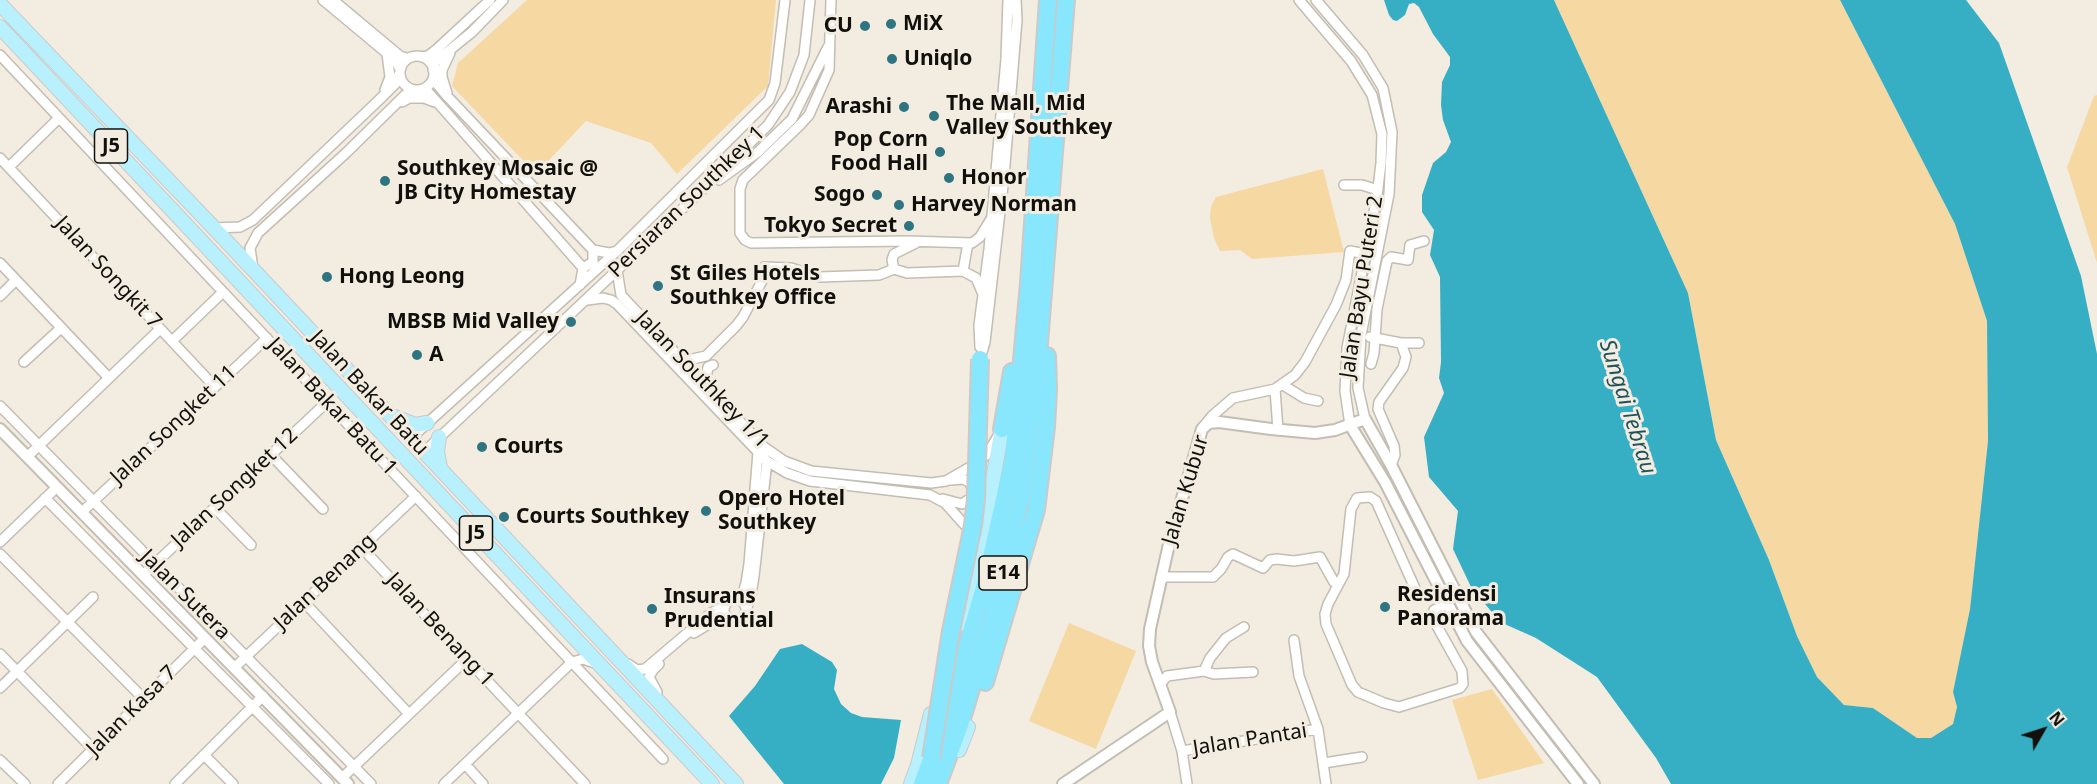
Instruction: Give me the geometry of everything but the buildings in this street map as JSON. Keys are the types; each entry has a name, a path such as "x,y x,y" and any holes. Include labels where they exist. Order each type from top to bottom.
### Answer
{"highway":[{"name":"E14","path":"1036,282 1048,0"},
{"name":"E14","path":"938,784 960,725 1008,554 1027,462 1030,358 1036,282 1067,0"},
{"path":"1002,429 1036,282"},
{"path":"968,727 980,700 1036,510 1048,390 1036,282"},
{"name":"E14","path":"922,784 945,722 981,595 1013,459 1030,358"},
{"path":"932,758 951,631 973,525 976,499 980,359"}],"main road":[{"name":"Jalan Bakar Batu","path":"0,4 411,438"},
{"name":"Jalan Bakar Batu","path":"0,27 712,784"},
{"path":"388,413 409,424 427,423"},
{"path":"911,784 981,546 1002,429"},
{"name":"Jalan Bakar Batu","path":"386,437 401,448 418,452 440,469 736,784"},
{"path":"440,437 437,452 440,469"},
{"path":"411,438 418,452 423,477"},
{"path":"946,784 968,727"}],"street":[{"path":"323,0 387,49 408,58 428,56 490,0"},
{"path":"333,0 387,49 395,60 403,84 428,92 583,268 578,287"},
{"path":"253,270 250,248 258,233 394,106 416,90 429,86 435,62 472,32 503,0"},
{"name":"Persiaran Southkey 1","path":"411,438 618,251 769,100 775,83 785,0"},
{"name":"Persiaran Southkey 1","path":"418,452 440,437 699,194 768,125 790,92 804,55 810,0"},
{"path":"831,0 830,70 808,115 743,180 740,189 740,233 745,240 751,243 968,243 977,241 991,219"},
{"path":"980,359 979,325 989,249 1006,58 1008,0"},
{"path":"980,359 985,342 1005,177 1017,20 1016,0"},
{"name":"Jalan Bayu Puteri 2","path":"1299,0 1351,61 1372,95 1382,134 1382,163 1378,190 1347,348 1346,391 1350,425 1384,482 1467,641 1578,784"},
{"name":"Jalan Bayu Puteri 2","path":"1316,0 1363,55 1383,88 1392,132 1389,194 1362,335 1358,388 1365,419 1476,632 1594,784"},
{"path":"699,194 758,152 792,119 829,45"},
{"path":"447,96 442,70 453,48"},
{"path":"387,49 405,52 437,49"},
{"path":"379,100 390,77 387,49"},
{"name":"Jalan Bakar Batu 1","path":"0,55 663,759"},
{"path":"422,57 431,64 437,84 447,96 593,250 609,254 618,251"},
{"path":"214,228 240,227 253,219 396,83 408,58"},
{"path":"394,106 409,98 424,98 437,103"},
{"path":"9,167 59,118"},
{"name":"Jalan Songkit 7","path":"0,158 215,387"},
{"path":"1344,185 1362,185 1378,190"},
{"path":"1371,364 1377,309 1387,261 1391,257 1408,260 1410,245 1424,241"},
{"path":"894,269 892,260 894,254 918,242"},
{"path":"963,272 968,243"},
{"path":"583,268 593,262 593,250"},
{"path":"1202,429 1212,416 1233,398 1279,387 1295,375 1305,362 1336,305 1346,280 1350,250 1366,254"},
{"path":"0,263 109,378"},
{"path":"683,361 706,356 736,326 762,281 764,267 791,268 820,277 879,275 894,269 907,273 963,272 976,278 982,293"},
{"name":"Jalan Southkey 1/1","path":"584,300 603,298 617,304 767,461 787,473 810,481 930,495 962,504 972,498 973,489 967,481 958,479 931,483 811,471 784,461 764,447 621,296 617,270"},
{"path":"0,296 16,280"},
{"path":"172,341 223,292"},
{"path":"24,363 61,328"},
{"path":"27,457 160,329"},
{"path":"1362,335 1401,343 1419,343"},
{"name":"Jalan Songket 11","path":"82,512 267,338"},
{"path":"1391,465 1395,455 1394,446 1378,410 1379,402 1403,368 1406,357 1401,343"},
{"path":"497,362 508,372"},
{"path":"705,384 708,367 713,365"},
{"path":"1279,387 1304,398 1318,401"},
{"path":"1278,430 1279,387"},
{"name":"Jalan Songket 12","path":"143,574 327,402"},
{"name":"Jalan Sutera","path":"0,406 371,784"},
{"name":"Jalan Kubur","path":"1170,712 1152,662 1149,646 1150,629 1161,577 1202,429 1209,423 1219,422 1315,433 1335,430 1365,419"},
{"name":"Jalan Sutera","path":"0,429 345,781"},
{"name":"Jalan Southkey 1/1","path":"946,481 979,462 987,454 1002,429"},
{"path":"746,610 741,600 747,583 758,452"},
{"path":"271,455 323,508"},
{"path":"673,717 649,680 653,670 700,629 707,625 741,619 746,610 754,576 767,461"},
{"path":"0,542 57,487"},
{"name":"Jalan Benang","path":"234,668 416,496"},
{"path":"937,497 951,508 981,546"},
{"path":"1447,604 1434,610 1432,616 1462,671 1463,684 1460,688 1399,707 1384,704 1358,692 1352,685 1326,624 1325,614 1344,574 1351,509 1357,498 1370,497 1376,501 1418,596 1447,589 1454,591"},
{"name":"Jalan Sutera","path":"45,498 330,784"},
{"path":"215,508 250,545"},
{"name":"Jalan Benang 1","path":"361,547 585,784"},
{"path":"0,554 144,699"},
{"path":"1161,577 1213,576 1233,554 1263,568 1270,560 1294,561 1320,557 1334,582"},
{"path":"0,688 93,597"},
{"path":"599,640 612,647 628,664 641,671 654,663 711,613 733,599 741,600"},
{"path":"304,602 409,714"},
{"path":"725,606 724,612 731,620"},
{"path":"1204,671 1210,658 1226,638 1244,627"},
{"path":"444,784 572,662 575,651 572,636"},
{"name":"Jalan Kasa 7","path":"58,784 206,638"},
{"name":"Jalan Pantai","path":"1294,640 1299,676 1318,729 1326,784"},
{"path":"0,654 93,749"},
{"path":"345,781 354,766 467,659"},
{"path":"572,662 589,660 600,666"},
{"path":"1161,683 1167,676 1204,671 1214,674 1253,672"},
{"path":"175,784 262,696"},
{"path":"1063,784 1170,712 1182,751 1187,784"},
{"name":"Jalan Pantai","path":"1182,751 1318,729"},
{"path":"204,755 233,784"},
{"path":"1324,763 1362,757"},
{"path":"0,760 25,784"},
{"path":"465,764 483,784"}],"shaded area":[{"path":"527,0 776,0 768,86 677,174 651,143 586,121 536,174 452,86 458,63"},
{"path":"1554,0 1840,0 1955,224 1987,321 1988,441 1970,609 1953,692 1957,707 1953,724 1931,738 1917,738 1873,708 1844,705 1817,677 1797,636 1769,560 1716,440 1688,293"},
{"path":"2097,95 2097,263 2067,167 2094,96"},
{"path":"1323,169 1344,252 1252,259 1240,250 1220,251 1214,238 1210,218 1211,206 1216,197"},
{"path":"1069,623 1136,651 1096,749 1029,721"},
{"path":"1492,689 1544,763 1478,780 1452,700"}],"water":[{"name":"Sungai Tebrau","path":"1384,0 1554,0 1688,293 1716,440 1769,560 1797,636 1817,677 1844,705 1873,708 1917,738 1931,738 1953,724 1957,707 1953,692 1970,609 1988,441 1987,321 1955,224 1840,0 1966,0 1999,43 2081,276 2097,354 2097,784 1671,784 1656,758 1597,677 1536,638 1500,622 1471,587 1453,549 1458,511 1429,477 1424,437 1444,393 1439,378 1441,362 1440,277 1430,255 1434,230 1422,212 1422,195 1433,163 1446,152 1451,142 1443,120 1441,105 1442,82 1450,65 1450,57 1433,34 1419,7 1414,3 1409,4 1405,15 1397,21 1389,15"},
{"path":"802,644 832,662 837,670 834,689 841,704 851,713 862,717 901,720 894,758 881,784 784,784 729,716 755,686 780,649"}],"place":[{"name":"MiX","path":"891,24"},
{"name":"CU","path":"865,26"},
{"name":"Uniqlo","path":"892,59"},
{"name":"Arashi","path":"904,107"},
{"name":"The Mall, Mid Valley Southkey","path":"934,116"},
{"name":"Pop Corn Food Hall","path":"940,152"},
{"name":"Honor","path":"949,178"},
{"name":"Southkey Mosaic @ JB City Homestay","path":"385,181"},
{"name":"Sogo","path":"877,195"},
{"name":"Harvey Norman","path":"899,205"},
{"name":"Tokyo Secret","path":"909,226"},
{"name":"Hong Leong","path":"327,277"},
{"name":"St Giles Hotels Southkey Office","path":"658,286"},
{"name":"MBSB Mid Valley","path":"571,322"},
{"name":"A","path":"417,355"},
{"name":"Courts","path":"482,447"},
{"name":"Opero Hotel Southkey","path":"706,511"},
{"name":"Courts Southkey","path":"504,517"},
{"name":"Residensi Panorama","path":"1385,607"},
{"name":"Insurans Prudential","path":"652,609"}]}
